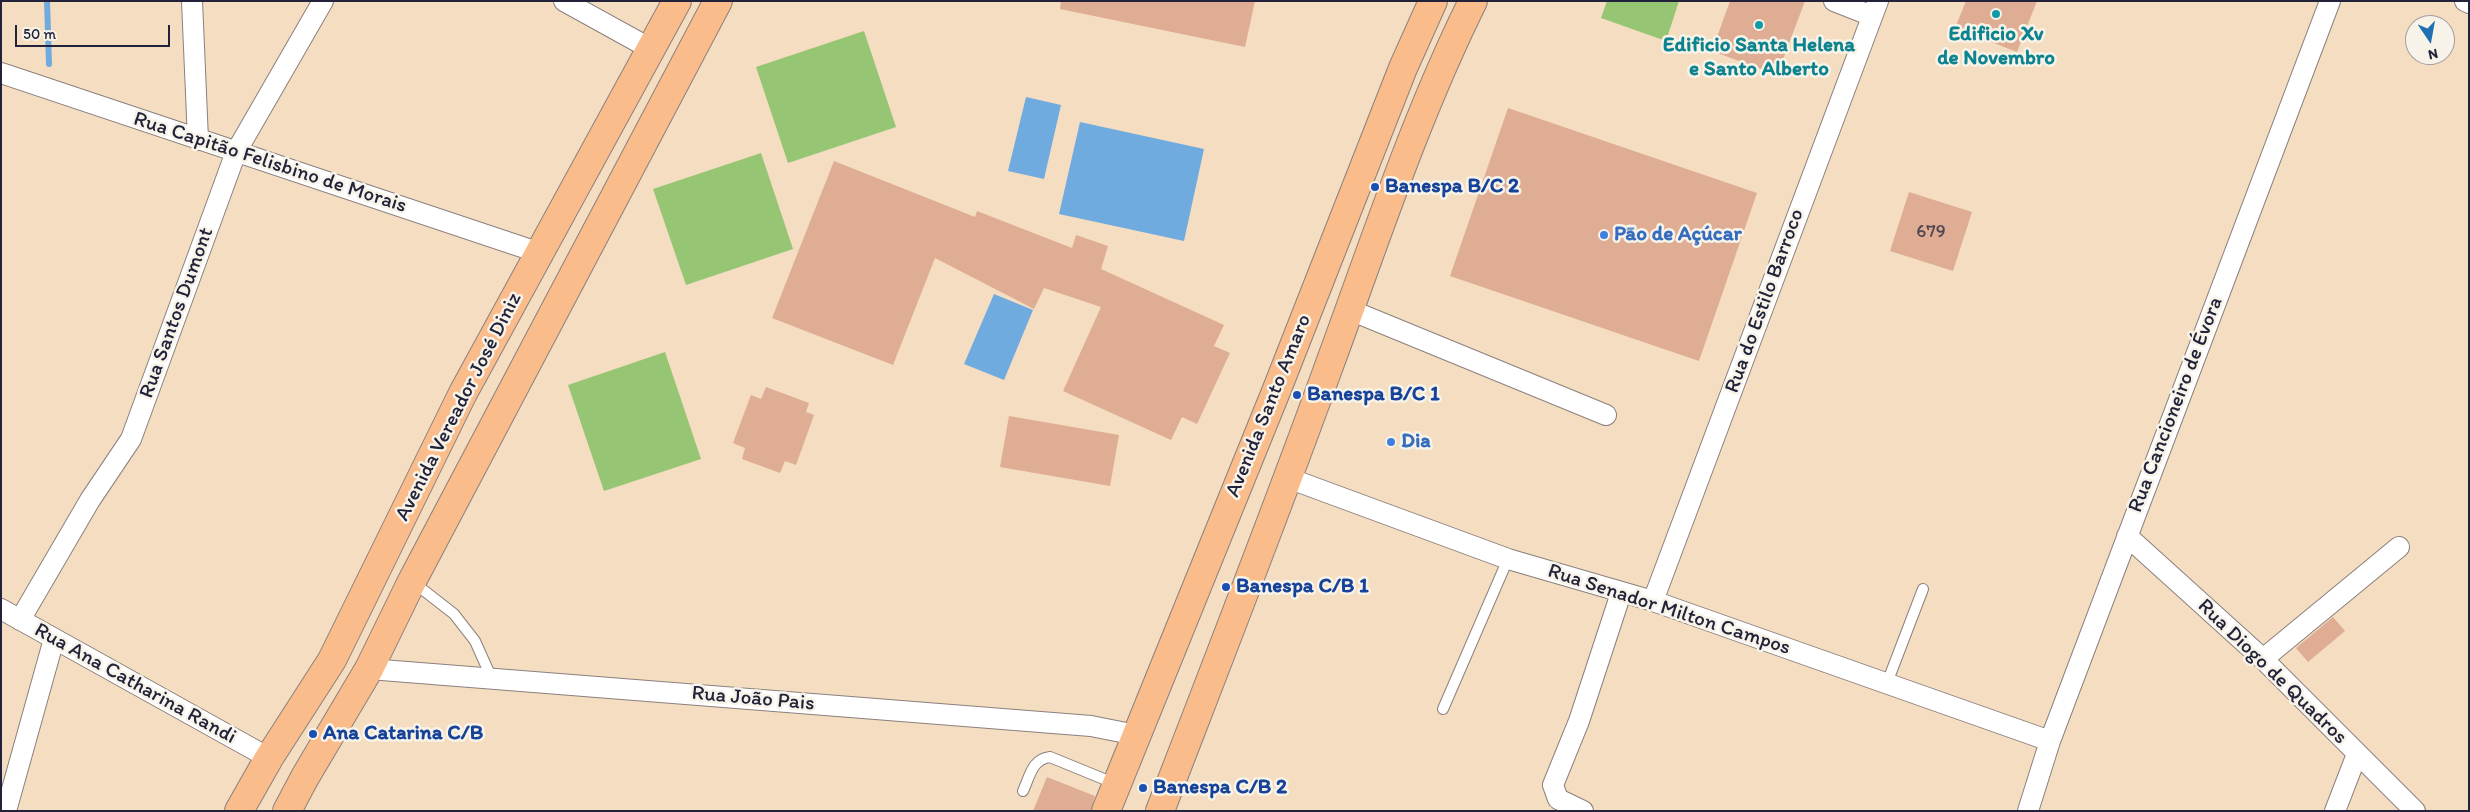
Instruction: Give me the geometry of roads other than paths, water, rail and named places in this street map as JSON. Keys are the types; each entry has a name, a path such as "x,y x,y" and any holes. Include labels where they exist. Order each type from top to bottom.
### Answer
{"main road":[{"name":"Avenida Vereador José Diniz","path":"239,811 332,660 463,393 677,1"},
{"name":"Avenida Vereador José Diniz","path":"287,811 304,777 369,669 412,581 718,1"},
{"name":"Avenida Santo Amaro","path":"1106,811 1403,68 1433,1"},
{"name":"Avenida Santo Amaro","path":"1160,811 1448,54 1473,1"},
{"path":"297,811 304,777"}],"street":[{"path":"192,1 198,140"},
{"name":"Rua Santos Dumont","path":"20,620 90,500 130,439 236,152 323,1"},
{"path":"564,1 651,49"},
{"path":"1834,1 1875,8"},
{"name":"Rua Cancioneiro de Évora","path":"2028,811 2050,741 2330,1"},
{"path":"2465,1 2469,3"},
{"name":"Rua do Estilo Barroco","path":"1653,601 1875,8"},
{"name":"Rua Capitão Felisbino de Morais","path":"1,73 540,253"},
{"path":"1350,310 1606,415"},
{"name":"Rua Senador Milton Campos","path":"1288,478 1508,559 1653,601 2050,741"},
{"name":"Rua Diogo de Quadros","path":"2127,536 2263,659 2415,811"},
{"path":"2263,659 2399,547"},
{"path":"1583,811 1558,799 1553,785 1579,721 1621,593"},
{"name":"Rua Ana Catharina Randi","path":"1,609 270,758"},
{"path":"6,811 54,639"},
{"name":"Rua João Pais","path":"369,669 1081,725 1136,735"},
{"path":"2335,811 2357,754"}],"lane":[{"path":"1443,709 1508,559"},
{"path":"412,581 454,614 475,641 492,678"},
{"path":"1887,683 1923,589"},
{"path":"1024,791 1035,763 1041,758 1050,757 1116,784"}],"water":[{"path":"1026,97 1061,105 1044,179 1008,171"},
{"path":"1080,122 1204,149 1184,241 1059,214"},
{"path":"994,294 1033,310 1004,380 964,364"}],"waterway":[{"path":"47,1 49,64"}],"place":[{"name":"Edificio Xv de Novembro","path":"1996,14"},
{"name":"Edificio Santa Helena e Santo Alberto","path":"1759,25"},
{"name":"Banespa B/C 2","path":"1375,187"},
{"name":"Pão de Açúcar","path":"1604,235"},
{"name":"Banespa B/C 1","path":"1297,395"},
{"name":"Dia","path":"1391,442"},
{"name":"Banespa C/B 1","path":"1226,587"},
{"name":"Ana Catarina C/B","path":"313,734"},
{"name":"Banespa C/B 2","path":"1143,788"}]}
